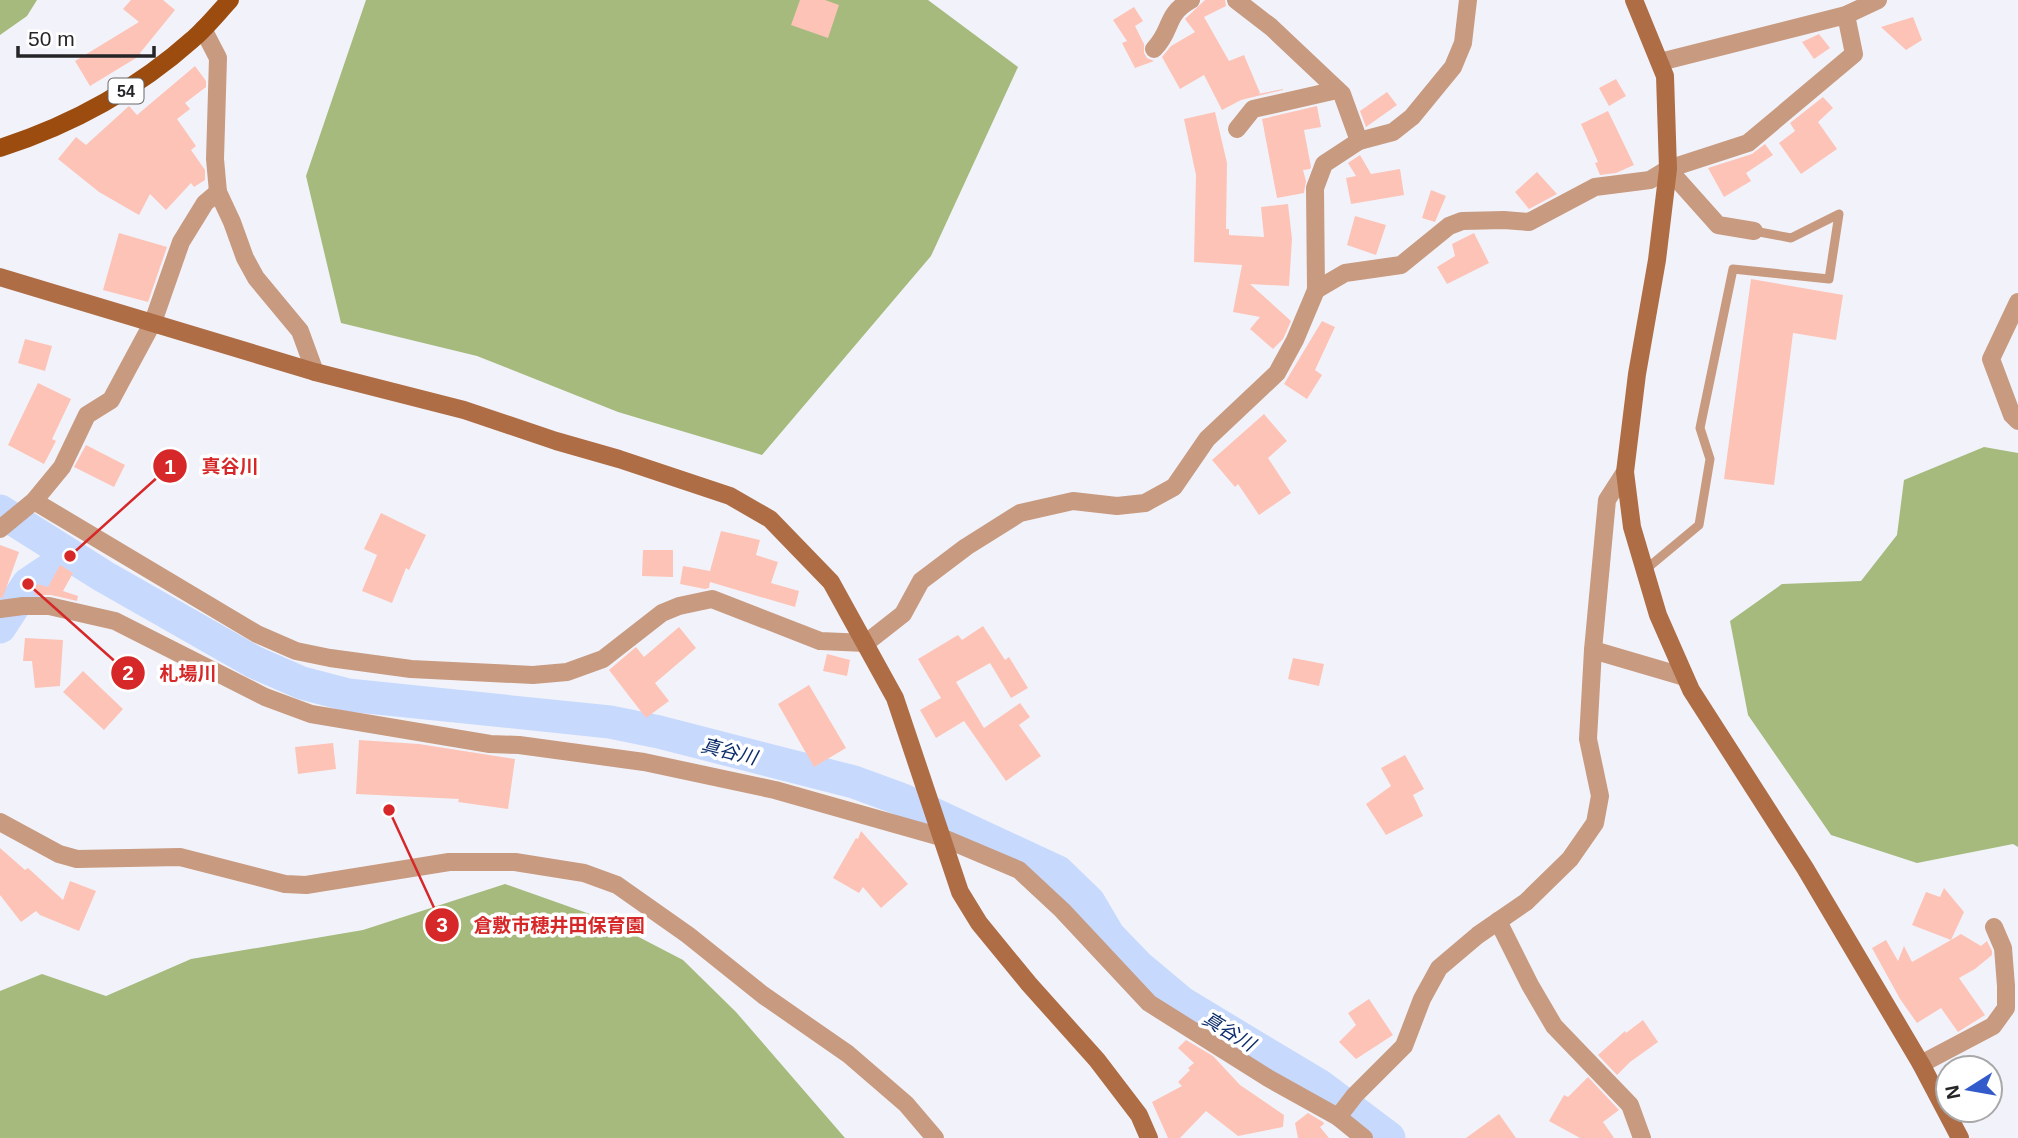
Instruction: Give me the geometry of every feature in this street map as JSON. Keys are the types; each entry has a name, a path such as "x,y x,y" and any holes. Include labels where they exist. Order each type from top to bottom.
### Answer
{"main road":[{"name":"54","path":"0,148 44,134 130,89 203,29 230,0"}],"street":[{"path":"1154,49 1162,41 1172,14 1191,0"},
{"path":"1236,0 1271,27 1342,94 1359,141"},
{"path":"34,500 257,634 296,651 330,658 411,668 533,675 567,672 603,659 662,612 712,600 820,641 866,643 903,614 921,581 966,547 1020,513 1073,501 1117,506 1145,503 1174,486 1207,439 1277,373 1295,340 1316,290 1315,188 1324,164 1359,141 1393,132 1412,117 1453,67 1464,43 1468,0"},
{"path":"1634,0 1665,76 1668,169 1625,472 1632,527 1658,615 1691,690 1805,868 1921,1064 1960,1138"},
{"path":"1660,62 1846,15 1878,0"},
{"path":"1316,290 1345,273 1401,265 1449,226 1462,221 1529,222 1595,187 1650,180 1668,169 1748,143 1854,54 1846,15"},
{"path":"203,29 218,58 215,159 218,192 250,268 300,331 315,372"},
{"path":"1237,130 1253,109 1338,90"},
{"path":"1668,169 1718,225 1754,231"},
{"path":"0,529 34,500 62,467 87,415 111,400 153,322 181,242 205,203 218,192"},
{"path":"0,277 315,372 464,410 556,442 619,459 730,496 770,519 831,582 895,698 960,892 979,923 1097,1060 1139,1115 1149,1138"},
{"path":"2018,302 1991,359 2012,415 2018,421"},
{"path":"1340,1115 1404,1046 1422,999 1439,968 1497,921 1526,902 1570,859 1595,823 1600,796 1588,739 1592,650 1607,500 1625,472"},
{"path":"0,609 49,606 115,621 265,697 311,714 490,744 644,762 775,790 939,831 1019,870 1062,909 1149,1003 1268,1079 1340,1115 1364,1138"},
{"path":"1592,650 1685,677"},
{"path":"0,822 59,854 77,859 180,857 285,884 306,885 449,862 515,862 584,873 617,885 688,935 763,995 848,1054 906,1104 935,1138"},
{"path":"1497,921 1554,1026 1630,1105 1642,1138"},
{"path":"1921,1064 1993,1026 2006,1008 2003,948 1994,927"}],"lane":[{"path":"1645,570 1699,525 1710,459 1700,428 1733,269 1829,279 1839,214 1791,238 1754,231"}],"green space":[{"path":"0,0 37,0 27,16 0,35"},
{"path":"366,0 928,0 1018,67 931,256 762,455 618,412 477,356 341,323 306,176"},
{"path":"1984,447 2018,453 2018,847 2013,844 1917,863 1831,835 1748,715 1730,621 1782,584 1861,581 1897,535 1904,480"},
{"path":"505,884 604,919 683,960 736,1012 845,1138 0,1138 0,991 42,974 106,996 191,959 363,930"}],"building":[{"path":"131,0 163,0 175,10 141,55 90,86 75,61 139,22 123,9"},
{"path":"800,0 825,0 839,5 828,38 791,25"},
{"path":"1205,0 1225,0 1226,6 1204,17 1229,61 1244,55 1260,93 1258,94 1283,90 1241,100 1222,110 1204,75 1180,89 1162,57 1171,46 1195,32 1185,19"},
{"path":"1134,7 1143,21 1135,26 1144,44 1144,53 1154,61 1135,68 1122,43 1127,41 1113,20"},
{"path":"1913,17 1922,40 1906,50 1881,27"},
{"path":"1819,34 1830,48 1814,59 1802,42"},
{"path":"195,66 206,81 206,87 185,103 190,109 177,119 196,146 191,150 205,170 205,180 194,187 191,183 166,210 150,194 139,215 99,192 58,159 76,137 86,145 129,106 137,115"},
{"path":"1616,79 1626,96 1609,106 1599,88"},
{"path":"1387,92 1397,105 1366,127 1360,111"},
{"path":"1823,97 1833,108 1818,122 1837,149 1801,174 1779,143 1795,131 1790,123"},
{"path":"1317,106 1321,127 1304,130 1311,167 1303,170 1306,181 1304,193 1277,198 1262,119"},
{"path":"1608,111 1634,165 1616,173 1600,175 1595,163 1598,162 1581,124"},
{"path":"1215,112 1227,163 1226,229 1229,229 1229,235 1264,237 1261,207 1288,204 1292,239 1289,286 1250,284 1291,321 1283,339 1273,349 1250,329 1260,317 1233,312 1242,265 1194,262 1196,175 1184,119"},
{"path":"1765,144 1773,155 1746,173 1751,181 1724,197 1708,168 1752,154"},
{"path":"1360,155 1371,174 1400,169 1404,195 1351,204 1346,178 1356,176 1348,163"},
{"path":"1537,172 1557,194 1529,209 1515,192"},
{"path":"1431,190 1446,196 1435,222 1422,218"},
{"path":"1355,216 1386,225 1376,255 1347,245"},
{"path":"119,233 167,247 148,302 103,290"},
{"path":"1474,233 1489,263 1447,284 1437,267 1455,256 1452,244"},
{"path":"1751,279 1843,295 1836,340 1793,333 1774,485 1724,479"},
{"path":"1322,321 1335,327 1315,370 1322,375 1307,399 1284,384"},
{"path":"25,339 52,346 45,371 18,363"},
{"path":"38,383 71,399 52,439 56,441 44,464 8,445"},
{"path":"1264,414 1287,441 1268,458 1291,493 1259,515 1238,484 1235,487 1212,460"},
{"path":"86,445 125,465 114,487 74,467"},
{"path":"381,513 426,535 409,570 406,568 392,603 362,591 377,555 364,549"},
{"path":"721,531 760,540 756,555 778,562 771,583 799,591 795,607 710,582 709,588 705,589 680,584 683,566 710,571"},
{"path":"0,545 19,552 3,597 0,598"},
{"path":"643,550 673,550 673,577 642,576"},
{"path":"60,565 73,573 63,591 78,596 77,601 51,595 34,595 37,584 48,587"},
{"path":"983,626 1005,660 1009,657 1028,688 1011,698 990,663 956,682 984,728 1020,703 1030,717 1019,725 1041,756 1006,781 964,721 936,738 920,710 941,698 918,659 958,635 962,640"},
{"path":"679,627 696,648 655,683 669,701 646,718 609,670 636,647 644,657"},
{"path":"25,638 63,640 60,686 35,688 32,661 23,661"},
{"path":"827,654 850,660 847,676 823,671"},
{"path":"1293,658 1324,664 1319,686 1288,679"},
{"path":"83,671 123,709 104,730 63,692"},
{"path":"809,685 846,748 814,767 778,704"},
{"path":"359,740 419,744 515,759 508,809 458,802 459,799 356,794"},
{"path":"333,743 336,769 298,774 295,747"},
{"path":"1405,755 1424,789 1413,795 1423,816 1386,835 1366,804 1391,786 1381,768"},
{"path":"861,831 908,884 881,908 863,887 859,893 833,878"},
{"path":"0,848 25,870 28,868 63,900 70,881 96,891 79,931 36,911 21,922 0,895"},
{"path":"1944,888 1964,912 1951,940 1912,925 1926,892 1940,897"},
{"path":"1961,934 1981,946 1987,941 1992,951 1992,955 1975,969 1959,978 1985,1015 1958,1032 1941,1008 1917,1023 1900,999 1872,948 1886,940 1898,961 1904,946 1912,962"},
{"path":"1369,999 1393,1035 1356,1059 1339,1042 1356,1025 1348,1013"},
{"path":"1643,1020 1658,1042 1617,1075 1598,1055 1625,1031 1626,1033"},
{"path":"1186,1040 1213,1056 1240,1085 1284,1115 1283,1127 1238,1136 1206,1111 1180,1138 1168,1138 1152,1102 1182,1086 1178,1082 1194,1063 1178,1048"},
{"path":"1588,1077 1619,1110 1603,1122 1614,1138 1580,1138 1549,1121 1564,1095 1568,1097"},
{"path":"1308,1113 1323,1122 1320,1127 1329,1138 1298,1138 1295,1123"},
{"path":"1499,1114 1516,1138 1466,1138"}],"waterway":[{"name":"真谷川","path":"0,511 103,576 254,662 302,683 348,695 610,722 854,782 903,800 1058,872 1089,902 1109,936 1139,967 1182,1003 1320,1086 1389,1138"},
{"path":"0,627 28,584 70,556"}],"place":[{"name":"真谷川","path":"70,556"},
{"name":"札場川","path":"28,584"},
{"name":"倉敷市穂井田保育園","path":"389,810"}]}
